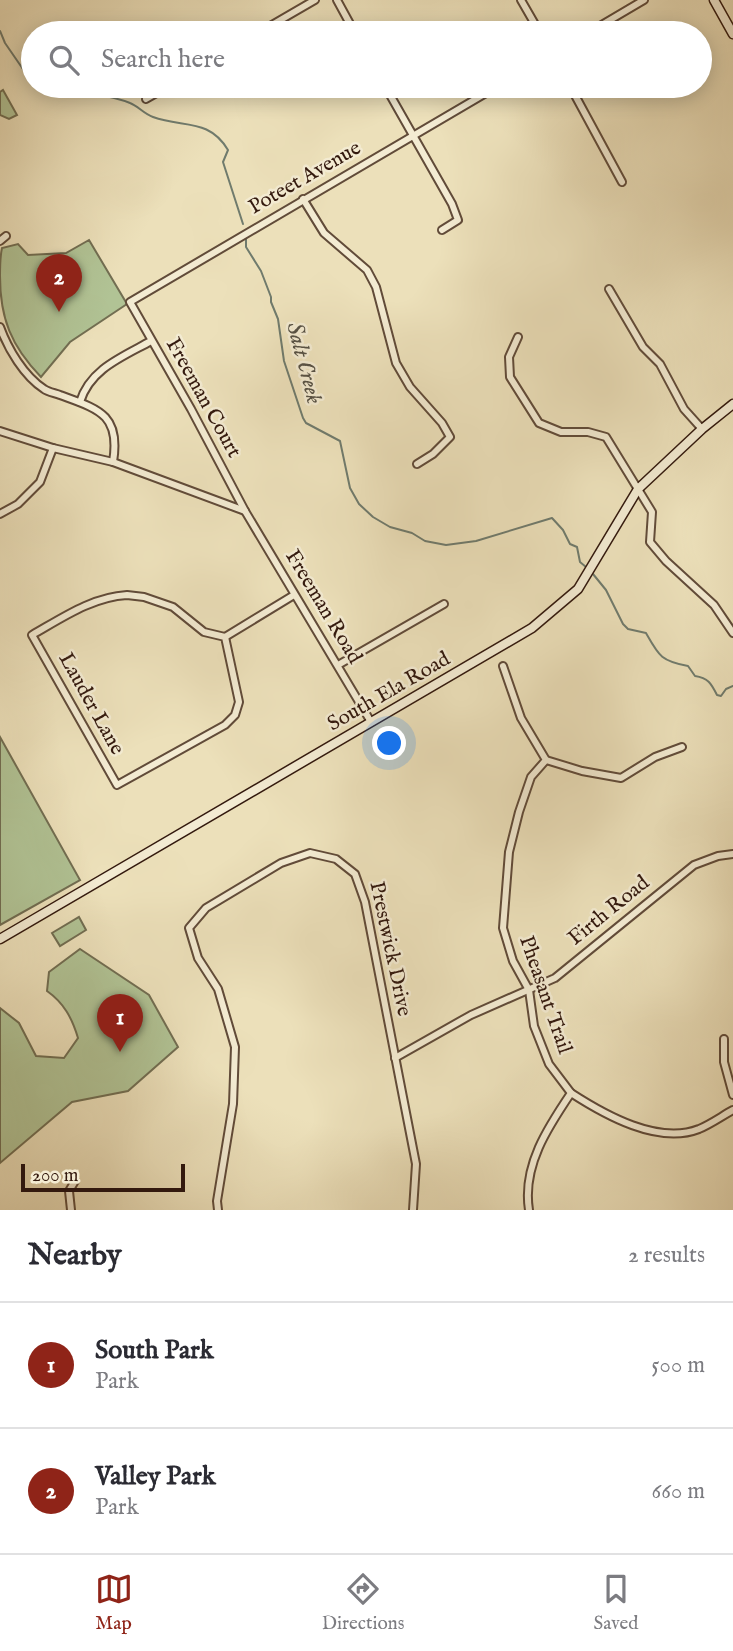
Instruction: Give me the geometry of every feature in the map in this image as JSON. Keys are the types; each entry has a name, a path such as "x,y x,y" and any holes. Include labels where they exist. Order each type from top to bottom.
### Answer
{"main road":[{"path":"714,0 733,34"},
{"name":"South Ela Road","path":"0,939 532,628 578,589 638,489 733,404"}],"street":[{"path":"279,21 315,0"},
{"path":"337,0 348,21"},
{"path":"521,0 533,21"},
{"path":"608,21 643,0"},
{"path":"392,98 452,204 458,220 442,230"},
{"name":"Poteet Avenue","path":"130,302 477,98"},
{"path":"576,98 622,182"},
{"path":"303,199 324,233 367,270 376,287 396,363 410,387 442,423 450,437 418,464"},
{"path":"609,289 643,347 660,364 684,409 702,429"},
{"name":"Freeman Court","path":"130,302 246,511"},
{"path":"0,327 19,364 44,389 104,414 112,425 116,445 113,462"},
{"path":"518,337 509,357 510,377 539,422 561,432 588,432 606,437 652,512 650,542 666,561 714,606 733,633"},
{"path":"80,402 91,378 99,371 151,341"},
{"path":"0,431 53,448 113,462 246,511"},
{"path":"447,433 459,431"},
{"path":"0,514 18,504 40,482 53,448"},
{"name":"Freeman Road","path":"246,511 371,722"},
{"name":"Lauder Lane","path":"127,595 144,597 173,607 204,632 225,637 239,702 235,715 225,725 117,786 32,635 84,606 112,596 127,595"},
{"path":"225,637 294,595"},
{"path":"338,665 444,604"},
{"path":"503,666 521,719 545,760 582,771 621,778 655,757 682,747"},
{"name":"Pheasant Trail","path":"545,760 531,777 519,812 509,852 503,928 513,961 529,989 534,1026 549,1064 571,1093"},
{"name":"Firth Road","path":"396,1058 471,1015 555,978 694,865 733,853"},
{"name":"Prestwick Drive","path":"218,1210 217,1201 233,1104 235,1047 218,989 198,958 189,928 206,908 281,863 303,854 322,854 336,859 355,874 365,902 396,1058"},
{"path":"724,1039 724,1062 733,1095"},
{"path":"396,1058 416,1164 414,1210"},
{"path":"529,1210 532,1167 544,1133 571,1093 600,1111 632,1125 666,1133 698,1130 733,1110"},
{"path":"71,1210 69,1191 75,1181"}],"green space":[{"path":"3,90 17,115 9,119 0,115 0,92"},
{"path":"89,240 127,304 70,342 41,377 22,354 5,318 1,291 2,248 18,244 28,255 66,253"},
{"path":"0,737 80,880 0,925"},
{"path":"79,917 86,930 60,946 52,933"},
{"path":"80,949 149,995 178,1047 128,1091 72,1102 0,1163 0,1008 19,1023 36,1056 64,1058 78,1038 67,1012 47,991 49,972"}],"waterway":[{"name":"Salt Creek","path":"0,31 21,66"},
{"name":"Salt Creek","path":"114,98 133,104 153,117 204,128 221,140 228,150 223,162 243,224"},
{"name":"Salt Creek","path":"246,239 246,247 261,271 271,297 278,319 284,361 303,418 306,423 340,441 350,488 359,504 390,527 412,533 425,541 446,545 476,541 552,518 563,530 570,544 577,547 580,562 586,567"},
{"name":"Salt Creek","path":"593,574 606,590 628,629 646,633 662,656 688,666 695,676 709,682 717,695 721,696 726,689 733,686"}],"place":[{"name":"Valley Park","path":"59,312"},
{"name":"South Park","path":"120,1052"}]}
